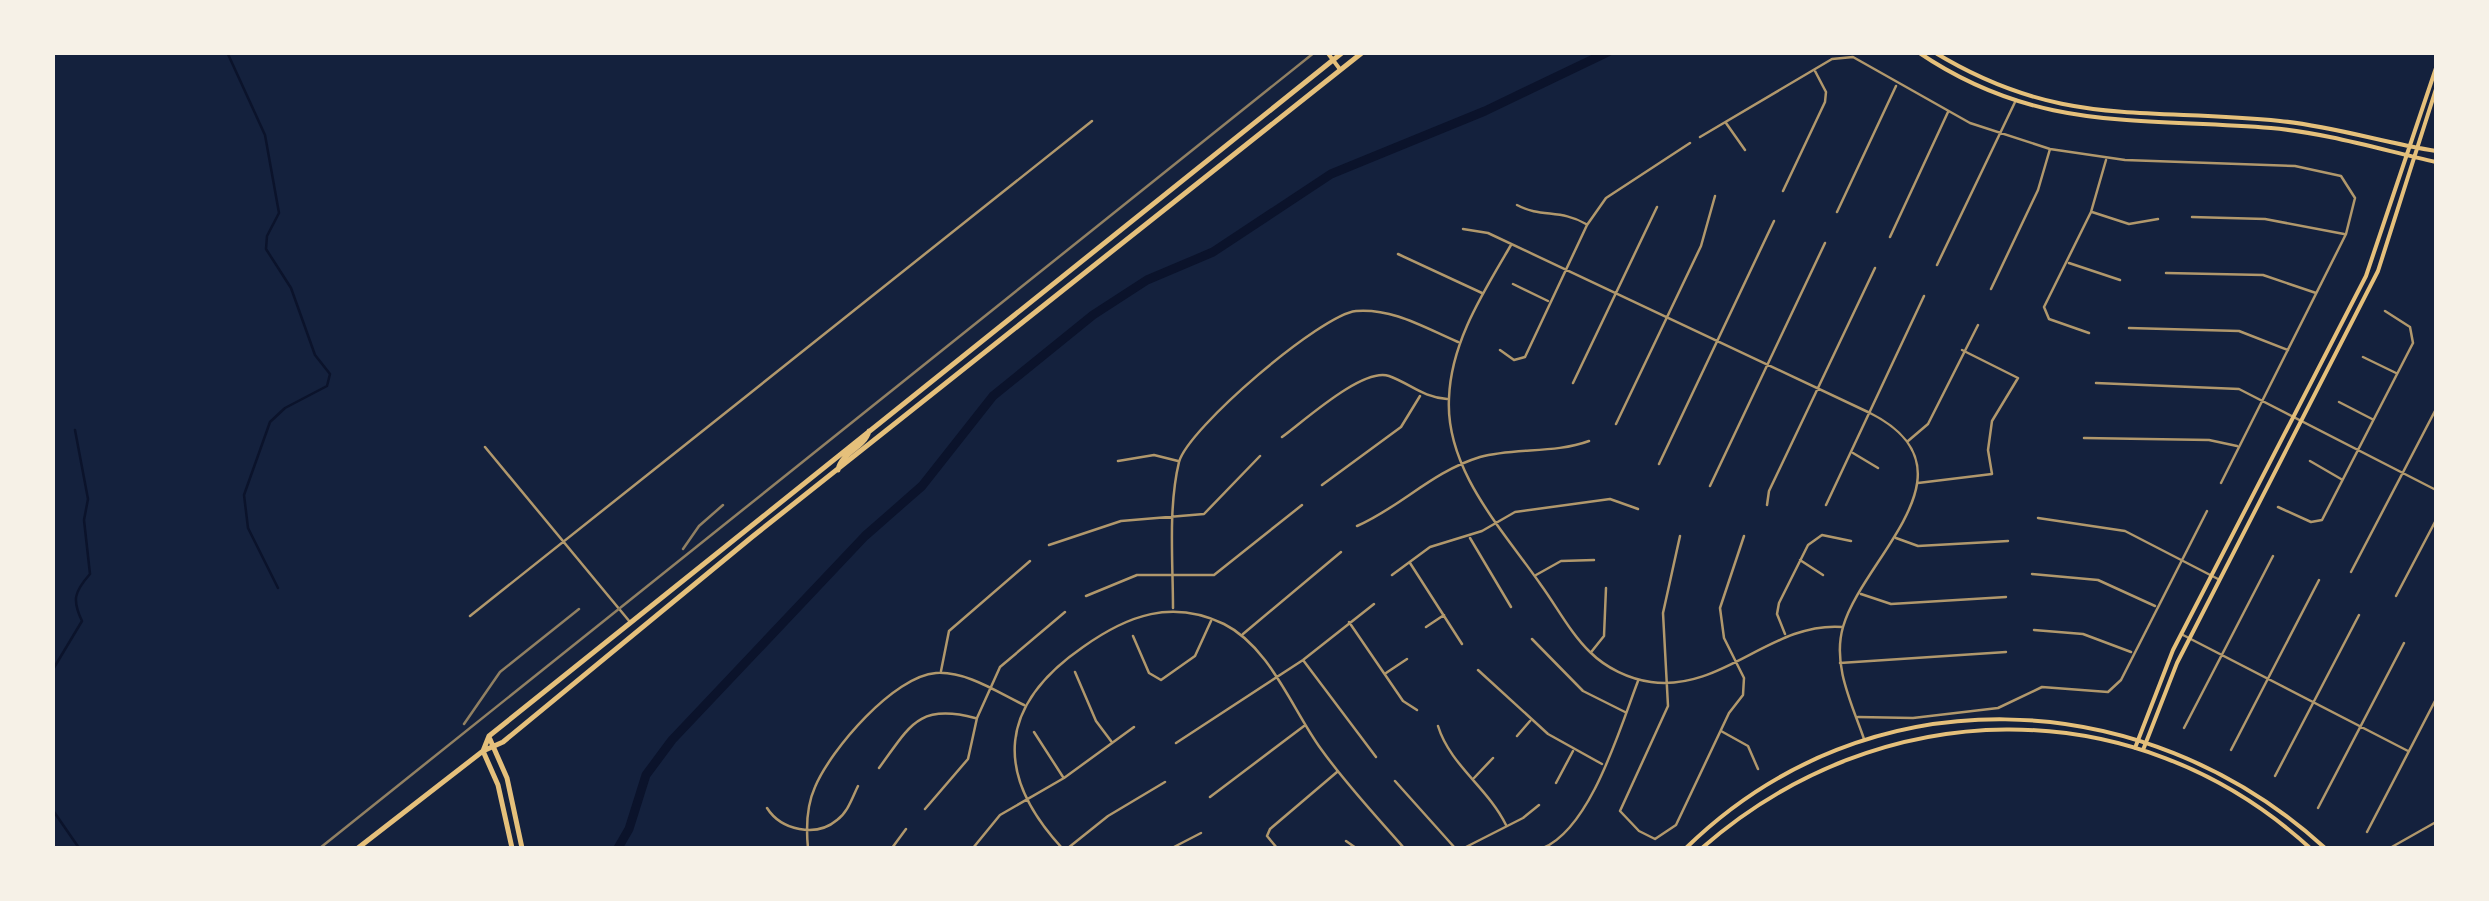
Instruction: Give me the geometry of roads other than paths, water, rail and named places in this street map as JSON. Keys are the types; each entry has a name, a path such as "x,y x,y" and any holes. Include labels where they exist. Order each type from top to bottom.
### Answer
{"main road":[{"path":"1327,52 1341,70"},
{"path":"358,848 494,746 1363,52"},
{"path":"1918,52 1964,80 2016,102 2062,114 2152,125 2304,132 2436,162"},
{"path":"1934,52 2019,93 2078,109 2152,117 2288,122 2436,152"},
{"path":"512,848 498,785 483,751 489,736 1341,53 1348,64"},
{"path":"2135,748 2182,634 2366,276 2436,68"},
{"path":"2143,750 2189,638 2378,271 2436,90"},
{"path":"2152,117 2152,125"},
{"path":"838,470 869,431"},
{"path":"1686,848 1762,788 1813,761 1864,741 1985,719 2077,724 2146,740 2227,776 2282,811 2325,848"},
{"path":"1702,848 1758,804 1806,776 1868,750 1986,729 2051,731 2143,750 2222,784 2265,811 2310,848"},
{"path":"489,736 512,798 522,848"},
{"path":"2265,811 2282,811"}],"street":[{"path":"1700,137 1832,59 1853,57 1948,112 2001,135 2050,149 2106,158 2296,166 2341,176 2352,187 2355,204 2346,234 2221,483"},
{"path":"1783,191 1825,102 1826,92 1814,70"},
{"path":"1837,212 1897,85"},
{"path":"1937,265 2019,93"},
{"path":"1890,236 1948,112"},
{"path":"470,616 1092,121"},
{"path":"1725,122 1745,150"},
{"path":"1500,350 1520,361 1587,224 1619,186 1690,143"},
{"path":"1991,290 2038,190 2050,149"},
{"path":"2089,334 2045,314 2044,307 2091,212 2106,158"},
{"path":"1616,424 1713,214 1715,196"},
{"path":"1516,205 1542,215 1560,212 1587,224"},
{"path":"1572,383 1657,207"},
{"path":"2091,212 2129,224 2158,219"},
{"path":"2192,217 2295,222 2346,234"},
{"path":"1659,464 1774,221"},
{"path":"1463,229 1488,233 1870,413 1896,428 1907,442 1918,484 1912,506 1843,626 1840,663 1864,741"},
{"path":"1710,486 1825,243"},
{"path":"1512,244 1459,342 1448,399 1461,464 1497,523 1590,652 1638,680 1670,684 1698,680 1809,626 1843,626"},
{"path":"1398,254 1483,294"},
{"path":"2067,262 2120,280"},
{"path":"1767,505 1768,492 1875,268"},
{"path":"2166,273 2263,275 2318,294"},
{"path":"1512,284 1550,302"},
{"path":"1826,505 1924,296"},
{"path":"1173,610 1179,461 1200,425 1320,326 1353,311 1390,312 1459,342"},
{"path":"2278,507 2317,523 2342,480 2412,343 2412,332 2405,321 2385,311"},
{"path":"1907,442 1928,424 1962,350 1978,325"},
{"path":"2130,328 2239,331 2289,351"},
{"path":"1918,484 1992,474 1988,450 1992,421 2018,378 1962,350"},
{"path":"2364,357 2397,374"},
{"path":"1282,437 1371,376 1391,377 1420,395 1448,399"},
{"path":"2096,383 2219,385 2261,400 2436,490"},
{"path":"1322,484 1401,427 1420,395"},
{"path":"2339,402 2374,420"},
{"path":"2352,572 2436,409"},
{"path":"2084,438 2209,440 2238,446"},
{"path":"1357,526 1424,481 1461,464 1484,456 1571,447 1589,441"},
{"path":"485,447 631,623"},
{"path":"1852,452 1878,468"},
{"path":"1118,461 1154,455 1179,461"},
{"path":"1049,546 1120,521 1204,514 1260,456"},
{"path":"2310,461 2342,480"},
{"path":"1392,575 1430,546 1469,536 1515,512 1598,499 1622,501 1638,509"},
{"path":"1086,596 1137,575 1204,577 1224,570 1302,505"},
{"path":"1856,718 1913,718 1998,708 2042,687 2099,693 2113,689 2206,511"},
{"path":"2038,518 2125,531 2219,580"},
{"path":"2396,596 2436,520"},
{"path":"1785,636 1777,614 1779,603 1800,560 1815,538 1832,535 1850,540"},
{"path":"1469,536 1511,607"},
{"path":"1680,536 1663,612 1670,684 1666,714 1621,806 1622,816 1639,832 1655,839 1672,832 1720,730 1745,688 1724,638 1720,608 1744,536"},
{"path":"1894,537 1918,546 2008,541"},
{"path":"1242,635 1341,552"},
{"path":"2184,728 2272,556"},
{"path":"1535,576 1561,562 1594,560"},
{"path":"1800,560 1824,575"},
{"path":"942,672 949,632 1030,561"},
{"path":"1410,562 1462,644"},
{"path":"2032,574 2098,580 2156,606"},
{"path":"2231,750 2318,580"},
{"path":"1590,652 1604,636 1606,588"},
{"path":"1861,594 1891,604 2006,596"},
{"path":"1176,742 1303,660 1374,604"},
{"path":"1062,848 1024,800 1015,741 1024,705 1050,670 1126,620 1173,610 1212,620 1242,635 1338,770 1404,848"},
{"path":"925,809 968,759 977,718 1014,652 1066,612"},
{"path":"1426,627 1446,614"},
{"path":"2275,776 2359,614"},
{"path":"1134,636 1149,673 1161,680 1196,656 1212,620"},
{"path":"1349,622 1403,701 1417,710"},
{"path":"2034,630 2083,634 2132,653"},
{"path":"2182,634 2408,752"},
{"path":"1532,639 1583,690 1626,713"},
{"path":"2318,808 2404,642"},
{"path":"1840,663 2006,652"},
{"path":"1384,674 1407,659"},
{"path":"1303,660 1376,757"},
{"path":"1478,670 1531,720 1604,765"},
{"path":"808,848 806,830 816,785 894,690 911,679 942,672 1024,705"},
{"path":"1075,672 1096,721 1112,742"},
{"path":"1542,848 1574,824 1604,765 1638,680"},
{"path":"2366,832 2436,699"},
{"path":"879,768 918,719 943,711 977,718"},
{"path":"1517,736 1531,720"},
{"path":"1210,797 1305,726"},
{"path":"1438,726 1472,779 1497,806 1506,825"},
{"path":"973,848 1000,815 1064,778 1134,727"},
{"path":"1720,730 1748,746 1758,769"},
{"path":"1034,732 1064,778"},
{"path":"1556,784 1574,750"},
{"path":"1472,779 1494,758"},
{"path":"1277,848 1268,832 1338,770"},
{"path":"1395,780 1455,848"},
{"path":"1068,848 1108,816 1164,782"},
{"path":"768,808 774,820 806,830 840,819 858,786"},
{"path":"1464,848 1540,804"},
{"path":"2390,848 2436,822"},
{"path":"892,848 906,830"},
{"path":"1172,848 1201,833"},
{"path":"1346,841 1356,848"}],"waterway":[{"path":"227,52 265,135 279,213 267,236 266,249 291,288 315,355 330,374 327,386 285,408 270,422 244,495 248,528 278,588"},
{"path":"618,848 629,829 646,775 672,740 865,536 922,486 993,396 1093,315 1147,280 1213,252 1331,174 1485,111 1608,52"},
{"path":"52,671 82,621 76,596 90,574 84,520 88,499 75,430"},
{"path":"52,809 79,848"}],"railway":[{"path":"320,848 1315,52"},
{"path":"683,549 699,526 723,505"},
{"path":"464,724 500,672 579,609"}]}
